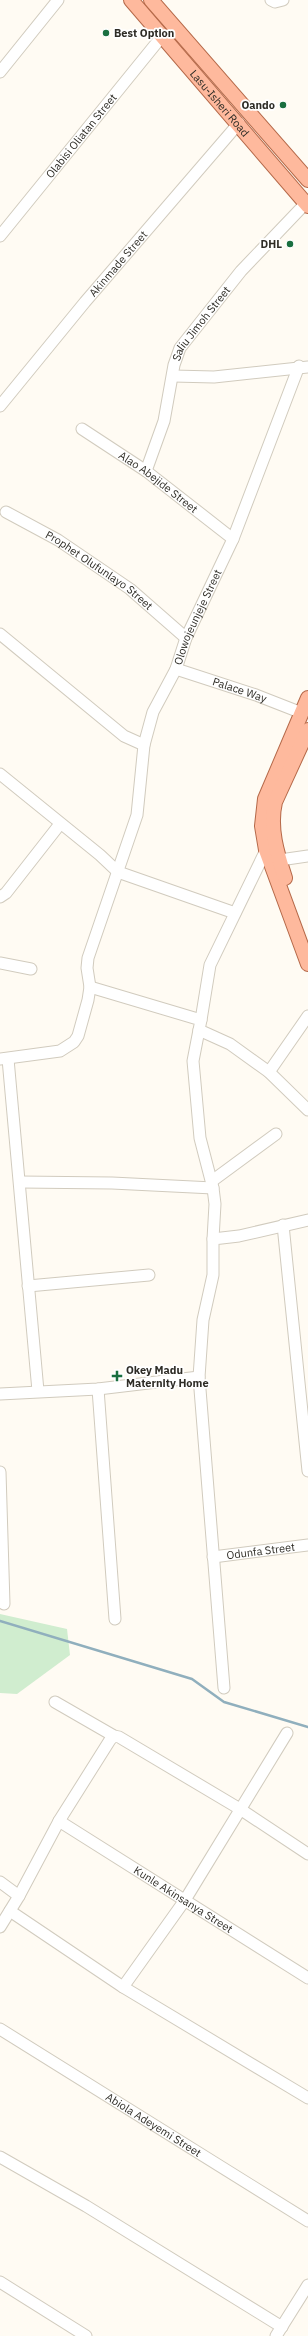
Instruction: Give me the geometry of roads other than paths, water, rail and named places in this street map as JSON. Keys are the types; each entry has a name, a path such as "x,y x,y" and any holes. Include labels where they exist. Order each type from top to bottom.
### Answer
{"main road":[{"name":"Lasu-Isheri Road","path":"131,0 239,123 307,204"},
{"name":"Lasu-Isheri Road","path":"151,0 308,180"},
{"path":"308,698 266,799 262,826 266,850 308,964"},
{"path":"308,730 275,802 272,826 280,860 308,944"}],"street":[{"path":"0,72 58,0"},
{"path":"271,0 275,2 283,0"},
{"name":"Olabisi Oliatan Street","path":"0,236 163,35"},
{"name":"Akinmade Street","path":"0,406 85,302 239,123"},
{"name":"Saliu Jimoh Street","path":"146,471 164,421 174,365 180,348 241,271 307,204"},
{"path":"173,376 214,377 304,366"},
{"name":"Olowojeunjeje Street","path":"90,987 87,968 88,958 137,815 144,745 153,712 176,669 186,638 233,539 304,366"},
{"name":"Alao Abejide Street","path":"82,429 146,471 233,539"},
{"name":"Prophet Olufunlayo Street","path":"6,512 58,540 124,585 186,638"},
{"path":"0,634 124,736 144,745"},
{"name":"Palace Way","path":"176,669 256,694 302,713"},
{"path":"0,774 118,872 235,914"},
{"path":"0,897 6,892 60,824"},
{"path":"224,1688 199,1377 203,1320 213,1275 215,1204 212,1184 200,1138 193,1061 210,965 266,850"},
{"path":"280,860 308,856"},
{"path":"0,963 30,969"},
{"path":"38,1391 20,1182 4,1059 60,1051 74,1042 82,1022 90,987 200,1025 269,1072 308,1110"},
{"path":"269,1072 308,1016"},
{"path":"20,1182 212,1184 276,1134"},
{"path":"213,1239 239,1236 308,1220"},
{"path":"283,1225 308,1471"},
{"path":"28,1286 149,1275"},
{"path":"0,1394 98,1389 199,1377"},
{"path":"98,1389 115,1619"},
{"path":"0,1472 4,1604"},
{"name":"Odunfa Street","path":"213,1557 308,1545"},
{"path":"55,1702 114,1736 119,1737 240,1809 308,1854"},
{"path":"123,1987 185,1900 287,1733"},
{"path":"0,1927 19,1896 59,1821 114,1736"},
{"name":"Kunle Akinsanya Street","path":"59,1821 308,1978"},
{"path":"0,1882 19,1896"},
{"path":"10,1911 123,1987 308,2098"},
{"name":"Abiola Adeyemi Street","path":"0,2029 308,2220"},
{"path":"0,2157 86,2206 279,2332 308,2285"},
{"path":"0,2282 86,2336"}],"waterway":[{"path":"0,1621 192,1679 224,1702 308,1727"}],"place":[{"name":"Best Option","path":"106,33"},
{"name":"Oando","path":"283,105"},
{"name":"DHL","path":"290,244"},
{"name":"Okey Madu Maternity Home","path":"117,1376"}]}
